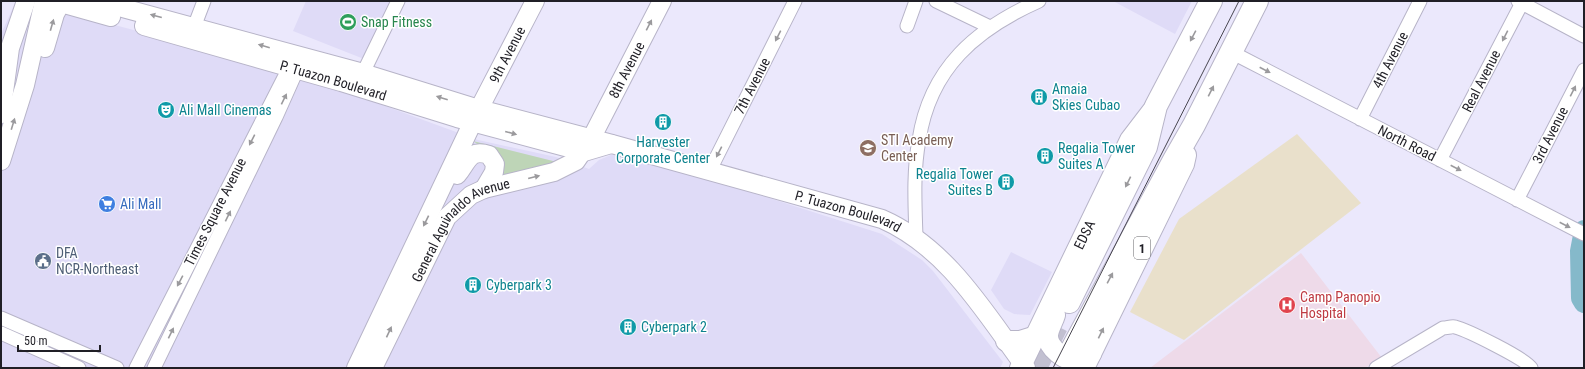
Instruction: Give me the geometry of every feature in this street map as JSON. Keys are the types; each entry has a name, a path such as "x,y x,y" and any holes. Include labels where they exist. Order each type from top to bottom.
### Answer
{"highway":[{"name":"EDSA","path":"1062,299 1146,147 1156,106 1211,1"},
{"name":"1","path":"1082,357 1174,160 1194,125 1257,1"}],"main road":[{"path":"1,114 10,48 26,1"},
{"name":"P. Tuazon Boulevard","path":"97,1 192,33 476,116 588,145 612,144 882,219 916,237 949,266 1006,341 1023,366"},
{"name":"9th Avenue","path":"476,116 535,1"},
{"name":"8th Avenue","path":"588,145 662,1"},
{"path":"1,160 32,58 53,2"},
{"path":"25,85 38,66 43,55 55,14 53,2"},
{"name":"P. Tuazon Boulevard","path":"53,2 192,33"},
{"path":"10,48 21,47 30,53 32,58"},
{"name":"P. Tuazon Boulevard","path":"295,62 363,73 476,116"},
{"name":"General Aguinaldo Avenue","path":"356,368 476,116"},
{"name":"General Aguinaldo Avenue","path":"373,368 447,217 471,195 484,189 554,172 576,161 588,145"},
{"path":"440,191 456,176 473,153 480,152 490,154 495,164 490,179 484,189"},
{"path":"1062,299 1048,334 1050,343 1062,356 1070,360 1078,360 1082,357"},
{"name":"EDSA","path":"1023,366 1036,336 1062,299"},
{"path":"1006,341 1020,341 1036,336"}],"street":[{"path":"192,33 204,1"},
{"path":"363,73 398,1"},
{"name":"7th Avenue","path":"709,172 795,1"},
{"path":"907,26 916,1"},
{"path":"936,1 990,27"},
{"name":"4th Avenue","path":"1360,118 1420,1"},
{"path":"1521,2 1584,36"},
{"name":"Real Avenue","path":"1440,160 1521,2"},
{"path":"916,237 915,180 919,139 924,119 936,89 961,50 990,27 1028,3"},
{"name":"North Road","path":"1231,52 1584,234"},
{"name":"Times Square Avenue","path":"136,368 295,62"},
{"name":"Times Square Avenue","path":"154,368 295,62"},
{"name":"3rd Avenue","path":"1517,200 1584,70"},
{"path":"1,318 117,368"},
{"path":"1376,368 1390,364 1419,342 1443,328 1455,327 1506,351 1528,363 1531,368"},
{"path":"1,333 79,368"}],"shaded area":[{"path":"16,1 25,1 276,68 336,88 478,140 556,157 589,169 599,160 611,155 624,156 753,193 882,234 922,260 933,271 1003,362 1000,368 1,368 1,34"},
{"path":"306,1 391,1 364,59 293,31"},
{"path":"1113,1 1192,1 1175,34"},
{"path":"1297,134 1361,203 1184,340 1130,312 1179,219"},
{"path":"1011,252 1052,272 1030,315 1014,314 1004,309 991,290"},
{"name":"Camp Panopio Hospital","path":"1301,253 1382,358 1365,368 1150,368"}],"green space":[{"path":"473,141 561,163 492,184 497,158"}],"waterway":[{"path":"1584,230 1580,251 1581,298 1584,303"}],"tunnel":[{"path":"1036,368 1057,326"}],"tram line":[{"path":"1053,368 1239,1"}],"place":[{"name":"Snap Fitness","path":"348,22"},
{"name":"Amaia Skies Cubao","path":"1039,97"},
{"name":"Ali Mall Cinemas","path":"166,110"},
{"name":"Harvester Corporate Center","path":"663,122"},
{"name":"STI Academy Center","path":"868,148"},
{"name":"Regalia Tower Suites A","path":"1045,156"},
{"name":"Regalia Tower Suites B","path":"1006,182"},
{"name":"Ali Mall","path":"107,204"},
{"name":"DFA NCR-Northeast","path":"43,261"},
{"name":"Cyberpark 3","path":"473,285"},
{"name":"Camp Panopio Hospital","path":"1287,305"},
{"name":"Cyberpark 2","path":"628,327"}]}
